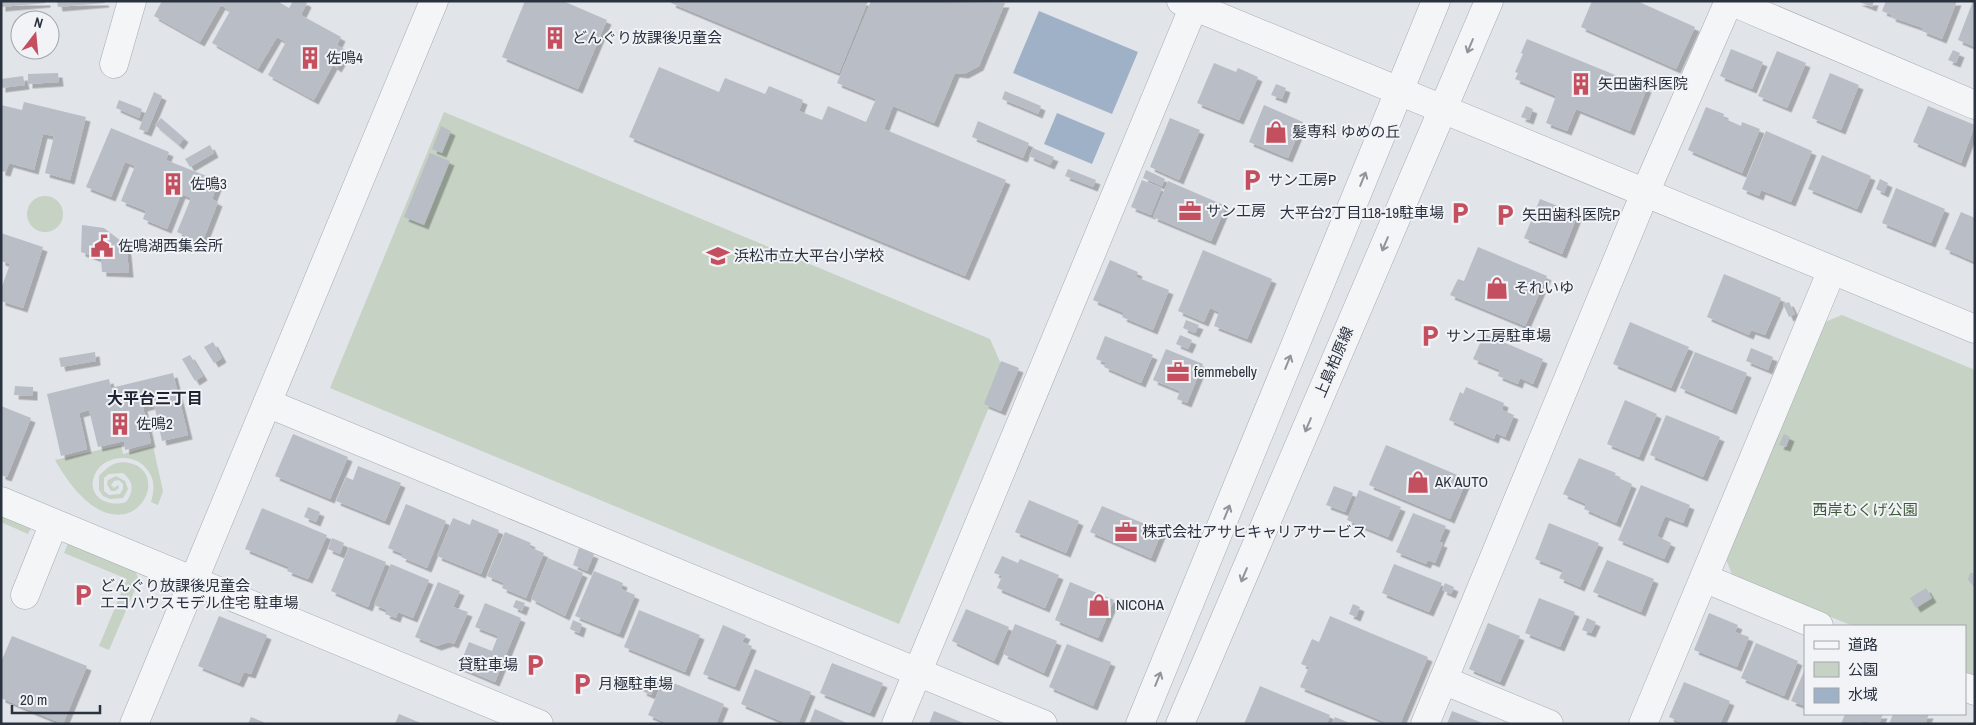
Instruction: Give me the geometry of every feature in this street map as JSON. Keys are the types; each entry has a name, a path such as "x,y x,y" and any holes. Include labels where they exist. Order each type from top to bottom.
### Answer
{"street":[{"path":"114,64 132,1"},
{"path":"134,724 434,1"},
{"path":"1140,724 1436,1"},
{"name":"上島柏原線","path":"1180,724 1489,1"},
{"path":"1425,724 1645,193 1729,1 1975,105"},
{"path":"896,724 1190,3 1975,330"},
{"path":"1643,724 1832,270"},
{"path":"267,402 1043,724"},
{"path":"1,501 539,724"},
{"path":"25,594 54,523"},
{"path":"1704,578 1817,625"},
{"path":"1443,680 1549,724"}],"green space":[{"path":"444,112 990,339 1004,371 899,624 330,388"},
{"path":"45,196 52,197 58,201 62,207 62,221 58,227 52,231 45,232 38,231 32,227 28,221 27,214 28,207 32,201 38,197"},
{"name":"西岸むくげ公園","path":"1842,315 1975,370 1975,676 1966,672 1966,625 1851,625 1733,577 1726,559 1825,322"},
{"path":"121,445 123,454 153,446 163,491 158,505 151,502 153,487 148,470 132,459 118,458 104,463 95,474 93,482 96,494 106,502 126,502 132,487 123,473 109,474 104,478 104,491 109,495 120,494 123,484 119,480 114,481 111,485 114,488 118,485 119,488 115,491 111,491 107,484 108,480 116,476 125,481 128,489 123,498 110,499 103,496 99,490 99,476 109,467 120,462 129,463 143,470 148,483 145,497 136,509 121,515 102,511 79,494 55,460"},
{"path":"1,515 31,528 28,534 1,522"},
{"path":"68,543 135,571 139,580 109,650 99,646 127,579 64,553"}],"water":[{"path":"1039,11 1138,52 1112,114 1013,73"},
{"path":"1057,113 1105,133 1092,164 1044,144"}],"building":[{"path":"1,1 46,1 46,3 1,7"},
{"path":"57,1 104,1 105,3 58,7"},
{"name":"佐鳴4","path":"162,1 277,1 289,8 293,1 304,1 307,3 301,15 341,37 337,45 347,51 337,68 333,65 314,100 268,75 286,42 277,37 258,69 212,43 230,11 221,5 200,42 154,16"},
{"name":"どんぐり放課後児童会","path":"525,1 563,1 607,20 578,89 502,57"},
{"path":"672,1 868,1 839,73 671,3"},
{"path":"871,1 1005,3 979,66 964,74 955,73 934,123 893,106 884,129 1006,180 965,276 629,137 659,67 719,92 725,78 765,94 769,86 803,100 799,111 822,120 828,106 866,122 876,99 837,83"},
{"path":"1592,1 1637,1 1695,27 1676,69 1581,27"},
{"path":"1857,1 1874,1 1872,7"},
{"path":"1886,1 1957,1 1942,39 1922,31 1923,28 1891,17 1892,15 1882,11"},
{"path":"1973,1 1975,1 1975,47 1958,40"},
{"name":"矢田歯科医院","path":"1527,39 1647,88 1630,131 1576,109 1567,131 1546,123 1556,96 1515,79 1518,73 1515,72"},
{"path":"1731,49 1763,62 1752,89 1720,76"},
{"path":"1953,50 1960,53 1956,63 1948,60"},
{"path":"1777,51 1806,63 1787,108 1758,96"},
{"path":"1214,63 1236,72 1238,68 1258,77 1239,120 1197,103"},
{"path":"58,73 59,82 28,84 28,74"},
{"path":"1830,73 1859,85 1841,130 1812,118"},
{"path":"23,76 25,85 1,88 1,79"},
{"path":"1276,84 1286,88 1282,99 1271,95"},
{"path":"1005,91 1041,106 1038,114 1002,99"},
{"path":"154,92 162,96 147,132 139,129"},
{"path":"119,100 142,109 139,118 116,108"},
{"path":"24,102 86,117 70,180 45,173 54,136 43,134 34,170 9,163 6,172 1,171 1,105 22,110"},
{"name":"髪専科 ゆめの丘","path":"1264,105 1303,122 1288,158 1249,142"},
{"path":"1526,106 1533,109 1529,120 1521,117"},
{"path":"1928,106 1975,125 1961,163 1913,142"},
{"path":"1706,107 1724,114 1723,118 1741,126 1742,122 1760,129 1742,173 1688,150"},
{"path":"161,118 184,138 179,145 155,125"},
{"path":"1170,118 1200,130 1179,180 1150,167"},
{"path":"978,121 1029,143 1023,158 972,137"},
{"path":"441,126 451,131 442,153 432,149"},
{"name":"佐鳴3","path":"111,128 169,152 166,160 219,181 212,199 218,202 202,243 177,232 191,198 181,194 167,229 143,219 146,211 121,201 135,166 125,162 111,197 86,187"},
{"path":"1766,131 1812,151 1791,202 1761,190 1759,196 1742,189"},
{"path":"210,145 214,153 190,167 185,159"},
{"path":"1033,148 1054,157 1050,165 1029,156"},
{"path":"430,153 450,161 424,225 404,217"},
{"path":"1822,155 1871,176 1857,209 1808,189"},
{"path":"1068,169 1096,180 1093,187 1065,176"},
{"path":"1146,170 1165,179 1162,186 1143,178"},
{"path":"1880,179 1888,183 1884,193 1876,189"},
{"path":"1142,180 1162,188 1151,215 1131,207"},
{"path":"1168,181 1226,206 1211,241 1153,217"},
{"path":"1896,188 1945,209 1931,243 1882,223"},
{"path":"1540,199 1578,214 1562,254 1524,238"},
{"path":"1961,212 1975,218 1975,262 1945,249"},
{"name":"佐鳴湖西集会所","path":"82,225 104,228 121,241 127,251 129,273 102,272 101,259 81,252"},
{"path":"1,233 43,247 23,308 1,301 1,289 10,264 1,261"},
{"name":"それいゆ","path":"1478,247 1547,276 1525,326 1450,295 1458,279 1464,281"},
{"path":"1203,250 1272,279 1247,339 1214,326 1219,312 1210,308 1204,322 1178,311"},
{"path":"1110,260 1138,272 1136,277 1169,290 1153,330 1122,317 1124,313 1093,300"},
{"path":"1724,274 1781,298 1765,335 1751,330 1749,335 1707,317"},
{"path":"1789,302 1795,314 1789,317 1783,304"},
{"path":"1186,320 1199,325 1195,333 1183,328"},
{"path":"1630,322 1689,347 1671,388 1613,364"},
{"path":"1484,334 1543,359 1533,384 1520,378 1518,384 1498,376 1500,370 1473,359"},
{"path":"1180,335 1192,340 1188,349 1176,344"},
{"path":"1105,336 1153,355 1141,383 1104,367 1106,363 1096,359"},
{"path":"213,342 222,358 214,363 204,347"},
{"path":"1751,348 1773,357 1768,370 1746,361"},
{"path":"1166,349 1203,364 1187,403 1177,399 1180,391 1153,380"},
{"path":"95,352 96,361 61,367 59,358"},
{"path":"1695,352 1747,373 1732,410 1680,388"},
{"path":"190,355 203,376 195,381 182,359"},
{"path":"1001,361 1019,368 1001,411 984,404"},
{"name":"佐鳴2","path":"173,373 188,435 162,441 154,404 143,407 151,443 125,450 124,441 98,447 89,410 79,413 87,449 61,456 47,394 109,379 111,388"},
{"path":"15,386 33,387 33,396 14,395"},
{"path":"1466,387 1504,403 1502,410 1514,415 1505,437 1496,433 1494,439 1449,420 1460,392 1463,394"},
{"path":"1625,400 1657,414 1639,457 1607,444"},
{"path":"1,406 31,418 7,477 1,475"},
{"path":"1666,415 1720,437 1703,477 1650,455"},
{"path":"293,434 348,457 330,499 275,476"},
{"path":"1784,434 1790,437 1786,447 1779,445"},
{"name":"AK AUTO","path":"1386,445 1467,479 1450,519 1369,485"},
{"path":"1579,458 1616,473 1614,476 1632,484 1616,523 1584,509 1586,504 1563,494"},
{"path":"358,466 401,483 385,521 336,501 346,477 353,480"},
{"path":"1641,485 1690,505 1683,523 1665,516 1657,536 1671,543 1664,559 1618,540"},
{"path":"1334,486 1353,493 1345,512 1326,505"},
{"path":"1359,490 1401,507 1388,537 1347,520"},
{"path":"1029,500 1079,521 1066,553 1015,532"},
{"path":"406,504 446,521 427,568 401,557 403,554 388,548"},
{"path":"1102,506 1162,531 1151,558 1090,532"},
{"path":"308,507 320,512 316,522 304,517"},
{"path":"262,508 327,535 308,579 287,571 289,567 245,549"},
{"path":"1413,513 1446,526 1439,542 1443,543 1435,563 1428,560 1426,564 1396,552"},
{"path":"453,518 470,525 472,519 499,530 481,574 437,556"},
{"path":"1549,523 1599,543 1580,587 1559,578 1563,570 1535,559"},
{"path":"505,532 531,543 529,547 544,553 526,598 502,588 504,583 487,576"},
{"path":"332,538 344,543 340,554 328,549"},
{"path":"349,547 386,562 368,607 331,591"},
{"path":"579,548 594,554 587,571 573,565"},
{"path":"1002,556 1018,563 1020,559 1059,575 1045,608 997,588 1002,576 994,573"},
{"path":"548,558 583,573 565,616 531,599"},
{"path":"1607,560 1654,579 1641,612 1593,592"},
{"path":"391,564 429,580 413,618 398,612 396,618 385,614 387,610 374,605"},
{"path":"1394,564 1442,583 1429,612 1382,593"},
{"path":"594,571 623,583 621,589 635,595 619,634 575,616"},
{"path":"1970,573 1975,573 1975,584 1971,584 1968,579"},
{"path":"438,582 460,591 453,607 468,612 454,644 449,642 437,646 415,637"},
{"path":"1070,582 1114,600 1098,638 1055,620"},
{"path":"1445,583 1454,587 1451,594 1442,590"},
{"path":"1926,588 1932,598 1916,608 1910,598"},
{"path":"1539,598 1575,612 1560,647 1525,633"},
{"path":"516,600 525,603 522,611 513,607"},
{"path":"485,603 521,618 495,682 459,667 469,642 492,651 498,636 475,627"},
{"path":"1353,604 1360,607 1356,617 1349,614"},
{"path":"966,609 1009,627 994,661 952,641"},
{"path":"639,610 700,635 685,672 624,647"},
{"path":"1709,613 1738,625 1735,632 1749,637 1737,667 1694,650"},
{"path":"219,616 267,635 251,674 244,672 239,683 198,666"},
{"path":"1330,616 1428,657 1400,724 1390,724 1300,687 1309,667 1301,664 1312,639 1319,642"},
{"path":"1587,618 1596,622 1591,633 1582,630"},
{"path":"573,620 582,624 579,633 570,629"},
{"path":"1488,623 1520,636 1500,682 1469,669"},
{"path":"1015,624 1057,641 1044,673 1003,654"},
{"path":"723,625 746,635 742,642 752,646 735,687 703,674"},
{"path":"12,636 87,666 63,724 1,698 1,662"},
{"path":"1756,643 1798,661 1784,696 1741,678"},
{"path":"1067,644 1111,662 1093,706 1049,687"},
{"path":"832,663 883,683 870,713 820,693"},
{"path":"755,669 811,692 798,724 788,724 741,704"},
{"path":"1804,671 1804,706 1791,701"},
{"path":"649,674 658,677 651,695 642,691"},
{"path":"664,679 724,704 716,724 669,724 648,715"},
{"path":"1684,682 1730,701 1720,724 1684,724 1669,717"},
{"path":"1260,686 1330,715 1327,724 1244,724"},
{"path":"815,709 849,724 809,724"},
{"path":"934,711 966,724 929,724"},
{"path":"1452,711 1485,724 1447,724"},
{"path":"399,714 423,724 395,724"},
{"path":"1845,715 1883,715 1879,724 1862,721 1861,724 1841,724"},
{"path":"1893,715 1929,715 1925,724 1889,724"},
{"path":"251,717 268,724 248,724"},
{"path":"1335,717 1352,724 1332,724"}],"place":[{"name":"どんぐり放課後児童会","path":"555,38"},
{"name":"佐鳴4","path":"310,58"},
{"name":"矢田歯科医院","path":"1581,84"},
{"name":"髪専科 ゆめの丘","path":"1276,132"},
{"name":"サン工房P","path":"1252,180"},
{"name":"佐鳴3","path":"173,184"},
{"name":"サン工房","path":"1190,211"},
{"name":"大平台2丁目118-19駐車場","path":"1460,213"},
{"name":"矢田歯科医院P","path":"1505,215"},
{"name":"佐鳴湖西集会所","path":"102,246"},
{"name":"浜松市立大平台小学校","path":"718,256"},
{"name":"それいゆ","path":"1497,288"},
{"name":"サン工房駐車場","path":"1430,336"},
{"name":"femmebelly","path":"1178,372"},
{"name":"佐鳴2","path":"120,424"},
{"name":"AK AUTO","path":"1418,482"},
{"name":"株式会社アサヒキャリアサービス","path":"1126,532"},
{"name":"どんぐり放課後児童会 エコハウスモデル住宅 駐車場","path":"83,595"},
{"name":"NICOHA","path":"1099,605"},
{"name":"貸駐車場","path":"535,665"},
{"name":"月極駐車場","path":"582,684"}],"district":[{"name":"大平台三丁目","path":"155,398"}]}
